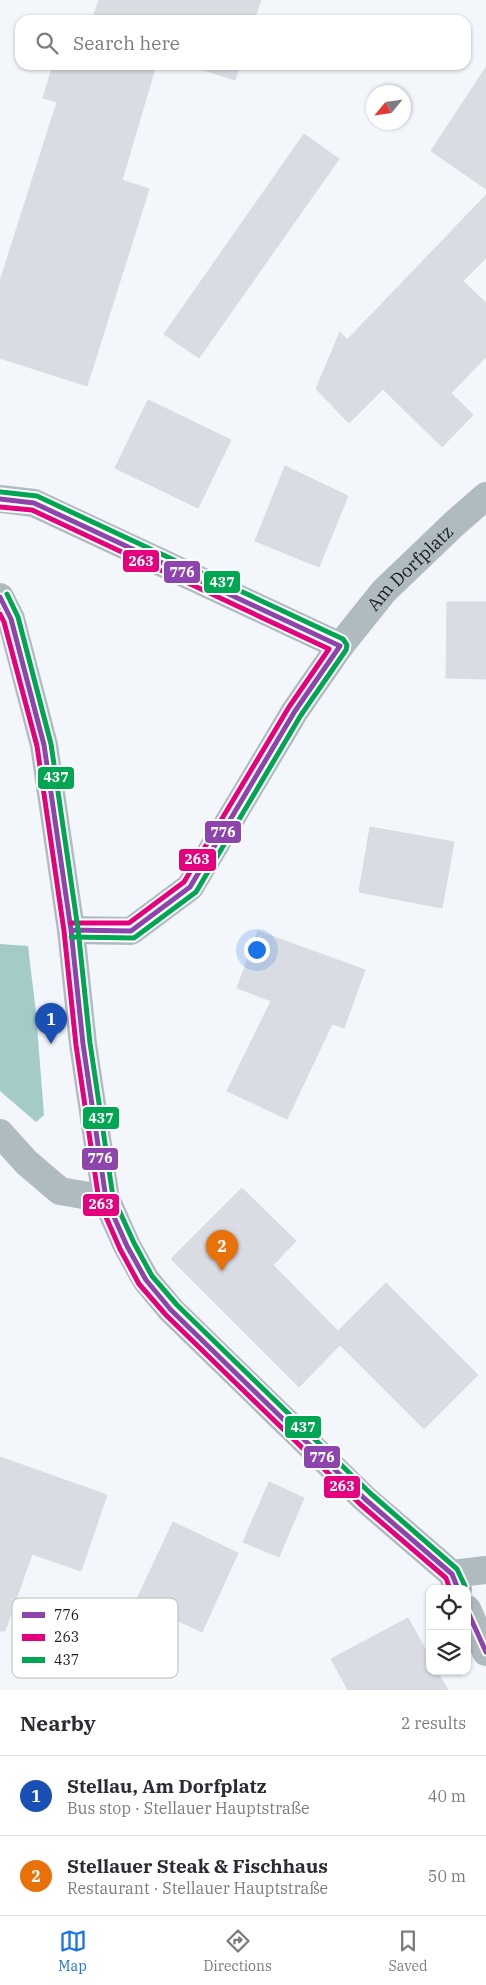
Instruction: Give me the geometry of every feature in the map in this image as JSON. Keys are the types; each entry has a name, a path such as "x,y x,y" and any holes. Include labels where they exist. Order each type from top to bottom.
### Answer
{"street":[{"name":"Am Dorfplatz","path":"71,930 131,931 190,887 295,711 340,646 384,591 486,496"},
{"path":"0,499 34,503 340,646"},
{"path":"0,597 11,619 44,745 71,930 83,1044 106,1199 127,1246 146,1280 171,1310 365,1499 455,1581 486,1570"},
{"path":"0,1134 26,1162 60,1192 106,1199"},
{"path":"471,1618 486,1652"}],"shaded area":[{"path":"0,944 28,946 36,1013 44,1115 36,1122 0,1091"}],"building":[{"path":"99,0 261,0 256,15 94,15"},
{"path":"486,67 486,189 431,151"},
{"path":"51,70 155,70 122,180 149,189 87,386 0,358 0,281 57,102 43,98"},
{"path":"204,70 238,70 235,80"},
{"path":"304,134 339,159 199,358 164,334"},
{"path":"486,195 486,258 463,281 486,303 486,357 451,393 473,415 442,447 383,389 349,423 316,389 340,332 347,340"},
{"path":"148,400 231,440 198,508 115,468"},
{"path":"285,466 348,496 319,567 255,541"},
{"path":"447,602 486,602 486,679 446,678"},
{"path":"370,827 454,842 442,908 359,892"},
{"path":"258,931 365,970 344,1028 332,1024 287,1119 227,1091 271,1001 237,988"},
{"path":"242,1188 296,1241 273,1265 338,1331 386,1283 478,1375 424,1429 340,1345 299,1387 171,1259"},
{"path":"0,1457 107,1495 81,1571 32,1554 17,1598 12,1598 12,1611 5,1631 0,1631"},
{"path":"269,1482 304,1498 279,1557 243,1542"},
{"path":"173,1522 238,1553 202,1632 178,1621 178,1598 137,1598"},
{"path":"408,1618 426,1651 426,1675 439,1675 448,1690 348,1690 331,1659"}],"transit line":[{"name":"437","path":"1,492 37,496 343,639 347,645 346,650 301,715 196,892 134,938 71,937"},
{"name":"776","path":"0,499 34,503 340,646 295,711 190,887 131,931 71,930"},
{"name":"263","path":"0,507 32,510 329,649 289,707 184,882 129,923 71,923"},
{"name":"437","path":"7,594 18,617 51,744 78,929 90,1043 113,1197 134,1243 152,1276 177,1305 370,1493 457,1569 465,1585"},
{"name":"776","path":"0,597 11,619 44,745 71,930 83,1044 106,1199 127,1246 146,1280 171,1310 365,1499 452,1574 456,1585"},
{"name":"263","path":"0,614 4,622 37,746 64,931 76,1045 99,1201 120,1249 139,1284 166,1315 360,1504 446,1578 449,1585"},
{"name":"776","path":"471,1619 486,1652"}],"place":[{"name":"Stellau, Am Dorfplatz","path":"51,1044"},
{"name":"Stellauer Steak & Fischhaus","path":"222,1271"}]}
